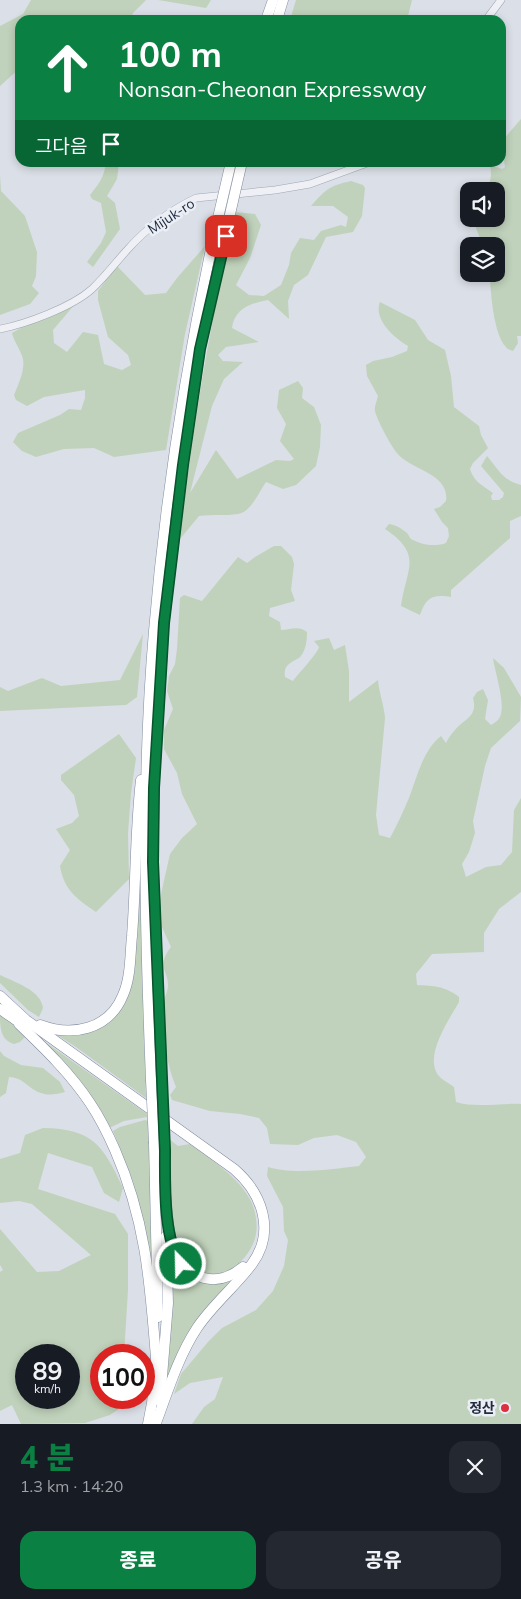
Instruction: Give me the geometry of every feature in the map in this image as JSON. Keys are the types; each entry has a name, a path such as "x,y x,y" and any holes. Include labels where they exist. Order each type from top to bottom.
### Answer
{"highway":[{"path":"268,15 272,0"},
{"path":"279,15 283,0"},
{"path":"153,1424 152,1403 159,1301 145,859 154,632 173,458 205,279 230,167"},
{"path":"153,1424 163,1370 168,1303 165,1151 153,862 154,788 164,623 183,465 200,349 241,167"},
{"path":"26,1020 67,1032 85,1030 107,1018 116,1008 122,997 128,975 138,805 150,707"},
{"path":"0,996 26,1020 229,1165 250,1185 260,1202 264,1229 260,1248 251,1265 209,1310 191,1337 153,1424"},
{"path":"0,1009 238,1179 254,1202 259,1225 259,1234 255,1248 242,1268 226,1278 211,1280 196,1275 184,1267 176,1255 172,1244 165,1189"},
{"path":"9,1015 52,1056 81,1090 97,1114 118,1159 138,1216 144,1243 150,1280 156,1358"}],"street":[{"path":"490,15 502,0"},
{"name":"Mijuk-ro","path":"0,329 20,324 76,301 98,283 141,236 196,198 275,190 310,184 356,167"}],"green space":[{"path":"31,0 146,0 132,15 21,15"},
{"path":"158,0 211,0 206,8"},
{"path":"296,0 412,0 408,15 292,15"},
{"path":"15,18 15,72 0,86 0,26"},
{"path":"521,119 521,336 517,336 518,343 513,351 507,348 498,333 491,291 490,282 505,282 505,237 480,237 476,227 505,227 505,182 490,182 490,167 502,169 506,167 506,136"},
{"path":"105,167 118,167 117,179 107,196 115,203 120,229 93,267 87,262 101,243 106,232 101,203 92,199 90,195 101,180"},
{"path":"0,175 1,191 25,216 37,252 36,276 32,286 39,293 30,304 0,315"},
{"path":"351,181 363,185 365,188 362,216 353,232 326,237 308,275 294,285 288,301 289,319 268,300 244,308 233,321 232,328 259,342 226,347 218,355 223,361 243,362 224,379 212,406 190,493 216,450 237,479 276,460 290,461 294,459 280,441 286,424 277,408 279,390 298,381 303,388 302,398 314,407 321,425 320,447 316,466 296,485 283,489 266,482 251,506 243,512 233,515 199,516 180,539 203,375 235,212 255,214 261,225 250,258 236,285 249,295 264,296 281,285 289,265 291,253 300,238 314,240 321,231 341,225 346,227 348,217 333,206 311,206 328,189"},
{"path":"205,246 185,334 166,450 114,457 94,448 64,449 36,457 22,451 13,442 18,433 60,415 69,409 81,410 85,398 85,390 44,397 27,406 16,400 14,395 21,378 23,359 12,333 49,312 75,304 53,330 54,343 67,352 83,332 98,335 104,364 122,370 131,365 128,355 108,337 98,300 98,291 117,266 145,295 166,293"},
{"path":"380,302 415,320 428,340 445,350 451,376 454,407 479,426 481,435 488,448 473,463 470,469 474,477 493,493 491,496 492,500 499,500 503,497 504,493 481,466 487,456 505,477 521,485 521,516 510,521 510,538 451,590 451,597 439,596 431,598 425,604 420,615 401,606 410,563 409,555 397,538 385,529 389,524 396,526 407,533 411,539 424,544 438,545 446,543 449,536 448,528 434,509 440,507 446,501 446,492 436,478 403,459 397,453 384,433 376,415 375,408 378,396 367,376 366,365 373,361 392,357 407,351 408,346 391,333 382,321 379,315"},
{"path":"274,546 281,546 292,557 294,564 291,590 295,601 270,608 269,616 280,622 281,630 297,628 307,632 303,653 287,666 285,677 293,681 318,650 319,647 314,641 329,638 334,650 345,645 349,671 349,702 378,680 385,718 376,815 379,835 390,838 409,798 425,756 441,736 446,743 459,726 470,717 474,709 473,698 477,692 483,689 488,700 485,719 491,725 499,718 502,704 493,658 504,668 521,697 520,721 491,748 485,766 473,821 475,833 469,852 462,864 466,877 486,867 501,865 512,852 514,810 521,798 521,892 499,909 484,933 484,952 432,954 416,974 417,985 434,986 454,993 459,997 459,1002 439,1038 434,1058 434,1067 438,1075 454,1087 456,1102 479,1105 521,1104 521,1424 192,1424 204,1407 215,1399 223,1377 190,1383 174,1394 181,1374 208,1342 222,1328 256,1310 273,1291 284,1266 288,1240 284,1231 283,1207 267,1176 268,1167 289,1171 337,1169 359,1166 366,1157 356,1142 337,1135 314,1138 298,1145 270,1144 267,1128 259,1118 210,1111 172,1100 170,1095 176,1087 167,1058 164,1037 163,1004 168,981 163,964 166,954 171,947 161,925 159,905 170,854 182,838 197,824 182,794 177,773 164,749 164,730 173,709 167,691 169,676 175,664 180,598 184,595 202,601 238,557 247,563"},
{"path":"143,634 137,697 126,705 0,711 0,687 8,691 42,678 61,686 120,680"},
{"path":"119,734 136,758 128,833 129,879 96,912 72,893 62,874 60,866 70,850 56,829 72,823 79,816 74,795 61,780 61,775"},
{"path":"139,848 146,1098 51,1031 80,1034 124,1001"},
{"path":"0,975 26,987 37,996 43,1008 39,1017 28,1010 0,983"},
{"path":"0,1013 19,1027 26,1036 20,1042 14,1044 3,1036"},
{"path":"45,1042 147,1114 147,1117 124,1121 109,1128 91,1096"},
{"path":"0,1051 4,1056 21,1065 43,1068 60,1082 65,1092 44,1094 19,1079 9,1077 6,1093 0,1097"},
{"path":"145,1120 148,1121 153,1270 137,1199 113,1131 120,1127"},
{"path":"43,1128 74,1132 85,1136 102,1150 123,1188 119,1202 104,1193 92,1167 48,1153 38,1189 115,1214 128,1234 128,1290 125,1344 90,1344 90,1409 119,1409 110,1415 85,1423 21,1424 12,1405 0,1411 0,1272 3,1270 0,1265 0,1229 37,1272 59,1271 91,1255 32,1204 19,1201 0,1203 0,1159 20,1153 25,1135"},
{"path":"169,1139 178,1146 190,1144 215,1162 232,1176 251,1201 257,1225 256,1234 248,1253 233,1268 214,1274 204,1273 186,1263 181,1256 172,1222"},
{"path":"171,1254 179,1267 189,1276 238,1276 184,1342 167,1382 171,1320"}],"place":[{"name":"정산","path":"505,1408"}],"route":[{"path":"181,1264 172,1244 165,1189 154,910 154,788 164,623 183,465 200,349 226,236"}]}
